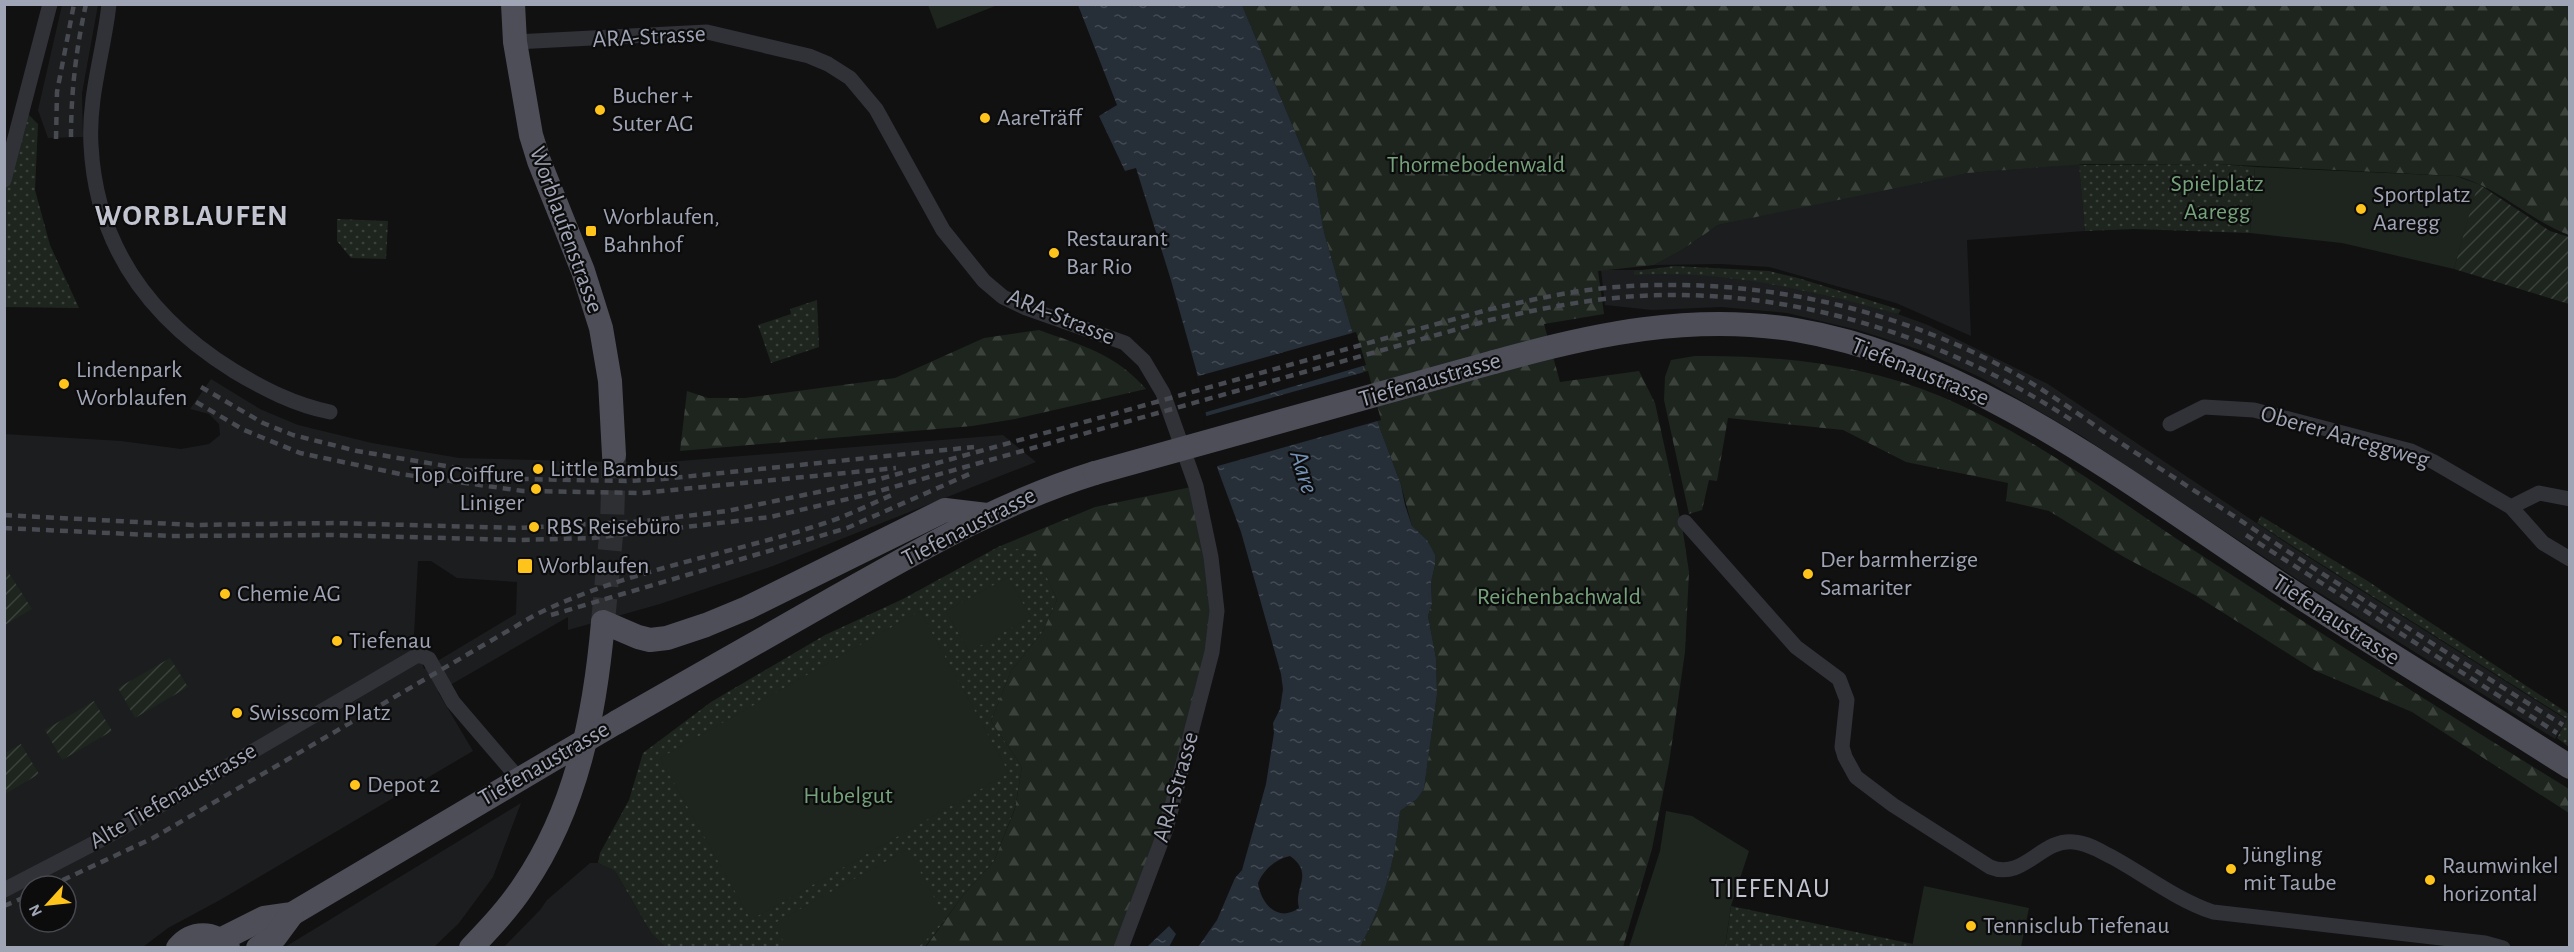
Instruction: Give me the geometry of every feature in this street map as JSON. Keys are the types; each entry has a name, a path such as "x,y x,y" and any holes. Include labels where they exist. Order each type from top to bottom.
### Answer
{"main road":[{"name":"Worblaufenstrasse","path":"513,4 515,42 525,108 538,161 566,225 601,328 610,381 614,455"},
{"name":"Tiefenaustrasse","path":"224,944 264,918 292,914 519,779 879,572 1034,493 1550,346 1609,333 1669,325 1744,324 1797,330 1895,357 1945,377 2002,405 2059,438 2330,617 2570,767"},
{"path":"471,948 504,912 524,885 549,845 563,813 589,730 600,664 603,622 650,640 667,638 706,626 747,608 945,510 987,515"},
{"name":"Tiefenaustrasse","path":"258,948 275,937 292,914"},
{"path":"178,948 185,940 200,935 224,944"}],"street":[{"path":"4,180 50,4"},
{"path":"109,4 106,35 93,96 91,147 102,206 122,261 154,306 175,327 206,352 288,400 330,412"},
{"name":"ARA-Strasse","path":"515,42 707,32 809,56 828,64 850,78 876,109 943,230 984,281 1002,297 1026,308 1125,343 1144,361 1163,393 1171,412 1196,486 1212,557 1216,611 1212,652 1166,829 1121,948"},
{"name":"Oberer Aareggweg","path":"2170,424 2204,407 2254,410 2411,451 2511,507 2543,543 2570,559"},
{"path":"2511,507 2539,493 2570,498"},
{"path":"1685,522 1796,647 1839,679 1847,700 1842,747 1856,777 1893,805 1990,867 2013,870 2054,845 2068,841 2078,842 2100,851 2190,902 2213,912 2485,943 2503,948"},
{"name":"Alte Tiefenaustrasse","path":"4,890 108,836 416,656 429,659 453,702 519,779"}],"shaded area":[{"path":"62,5 98,5 82,93 83,137 48,138 38,110"},
{"path":"2079,164 2085,231 1967,240 1971,336 1896,303 1769,267 1721,264 1654,265 1682,250 1718,225 1928,179 1968,173"},
{"path":"1601,270 1684,270 1848,296 1928,325 2048,384 2294,548 2567,720 2555,739 2297,579 2080,435 1984,379 1920,350 1858,330 1787,313 1721,307 1652,310 1605,305"},
{"path":"211,379 260,409 298,425 372,443 459,458 655,463 1003,435 1036,462 773,566 660,604 568,630 568,617 438,692 473,751 220,900 168,928 143,947 5,948 4,434 121,441 181,449 209,444 220,435 219,424 209,414 190,409","holes":["418,561 431,561 457,578 517,582 516,614 424,669 414,635"]},
{"path":"521,803 493,877 459,923 434,947 285,947"},
{"path":"590,863 598,863 615,871 651,933 665,947 503,948 547,900"}],"green space":[{"path":"928,4 1000,4 937,29 928,5"},
{"name":"Thormebodenwald","path":"1242,5 2569,5 2569,235 2540,221 2485,187 2456,176 2218,164 2086,164 1968,173 1718,225 1682,250 1654,265 1598,271 1604,314 1544,324 1560,382 1639,371 1655,403 1683,532 1689,572 1685,652 1669,763 1652,849 1623,947 1360,947 1376,914 1387,881 1400,811 1417,799 1424,789 1437,694 1436,658 1428,616 1432,603 1431,582 1435,565 1427,540 1412,526 1401,485 1379,426 1324,232 1314,177"},
{"path":"24,110 38,124 35,190 50,245 79,308 5,307 5,180"},
{"name":"Spielplatz Aaregg","path":"2218,164 2255,167 2250,233 2134,229 2085,231 2079,165"},
{"name":"Sportplatz Aaregg","path":"2255,167 2456,176 2478,184 2454,269 2342,243 2250,233"},
{"path":"2477,183 2550,231 2569,237 2569,304 2454,269"},
{"path":"337,219 388,221 386,259 351,258 337,241"},
{"path":"1675,266 1769,271 1901,310 1898,314 1834,297 1734,279 1700,275 1634,275 1634,271"},
{"path":"817,300 819,347 771,363 758,325 791,314 790,309"},
{"path":"1039,330 1084,346 1110,359 1146,389 1015,419 972,426 680,451 687,391 708,398 745,398 895,378 984,338"},
{"path":"1695,356 1757,357 1850,369 1911,385 1974,411 2071,468 2288,612 2569,789 2569,813 2412,712 2316,671 2195,595 2124,557 2049,511 2006,501 2008,483 1906,462 1843,430 1728,418 1717,481 1709,480 1702,510 1689,514 1664,400 1665,377 1671,360"},
{"path":"1196,486 1217,611 1173,803 1121,947 925,948 964,894 994,861 1015,809 1022,767 991,721 1011,671 1043,631 1057,600 1035,551 998,547 1095,507"},
{"path":"2261,516 2366,580 2569,714 2569,747 2557,738 2567,719 2257,523"},
{"name":"Hubelgut","path":"998,547 1035,550 1057,600 1043,631 1011,671 991,721 1022,767 1015,808 994,861 964,894 925,947 665,947 651,933 615,871 598,863 600,853 629,800 643,753 711,702 825,635 903,599"},
{"path":"4,568 32,609 5,625"},
{"path":"1008,577 1031,617 969,652 946,611"},
{"path":"920,611 1009,773 751,920 660,758"},
{"path":"170,658 188,687 135,718 118,688"},
{"path":"94,701 112,731 62,760 45,730"},
{"path":"21,744 39,774 5,794 5,753"},
{"path":"1666,811 1692,816 1749,851 1731,906 1725,947 1629,947 1660,851"},
{"path":"908,849 944,916 924,943 915,948 787,947 773,924"},
{"name":"Tennisclub Tiefenau","path":"1924,886 2029,908 2021,947 1912,947"},
{"path":"1731,906 1913,944 1912,948 1725,948"}],"water":[{"name":"Aare","path":"1078,5 1242,5 1314,177 1324,232 1379,426 1401,485 1412,526 1427,540 1435,555 1431,582 1432,603 1428,616 1436,658 1437,694 1424,789 1417,799 1400,811 1387,882 1376,914 1360,947 1198,947 1217,920 1235,878 1242,870 1266,784 1274,733 1273,723 1280,709 1283,689 1281,674 1241,532 1218,470 1197,373 1170,277 1136,168 1125,171 1099,116 1117,105","holes":["1290,856 1297,863 1302,875 1299,908 1291,912 1278,912 1267,904 1258,883 1267,869 1275,862"]},
{"path":"1169,926 1176,934 1169,947 1147,947"}],"pier":[{"path":"1356,332 1366,365 1203,413 1195,377"},
{"path":"1368,371 1381,420 1214,467 1203,417"}],"tunnel":[{"path":"603,622 612,525 614,455"}],"railway":[{"path":"56,139 57,92 74,4"},
{"path":"71,137 75,70 86,4"},
{"path":"4,515 193,525 335,523 519,528 645,521 727,511 876,480 1487,310 1560,294 1656,285 1758,290 1809,298 1907,325 1955,344 2015,373 2307,564 2563,725"},
{"path":"4,528 171,536 333,535 519,540 593,538 770,517 865,495 1490,320 1564,305 1638,296 1696,295 1753,300 1810,309 1866,324 1920,342 1973,365 2024,391 2073,421"},
{"path":"201,387 263,423 293,435 357,451 523,479 626,481 663,479 974,447"},
{"path":"196,402 244,430 300,453 400,474 523,491 642,493 896,468"},
{"path":"551,615 847,528 974,472"},
{"path":"76,874 153,838 535,615 605,586 822,524 894,494"},
{"path":"2246,535 2557,733"},
{"path":"4,906 18,900"}],"place":[{"name":"Bucher + Suter AG","path":"600,110"},
{"name":"AareTräff","path":"985,118"},
{"name":"Sportplatz Aaregg","path":"2361,209"},
{"name":"Worblaufen, Bahnhof","path":"591,231"},
{"name":"Restaurant Bar Rio","path":"1054,253"},
{"name":"Lindenpark Worblaufen","path":"64,384"},
{"name":"Little Bambus","path":"538,469"},
{"name":"Top Coiffure Liniger","path":"536,489"},
{"name":"RBS Reisebüro","path":"534,527"},
{"name":"Worblaufen","path":"525,566"},
{"name":"Der barmherzige Samariter","path":"1808,574"},
{"name":"Chemie AG","path":"225,594"},
{"name":"Tiefenau","path":"337,641"},
{"name":"Swisscom Platz","path":"237,713"},
{"name":"Depot 2","path":"355,785"},
{"name":"Jüngling mit Taube","path":"2231,869"},
{"name":"Raumwinkel horizontal","path":"2430,880"},
{"name":"Tennisclub Tiefenau","path":"1971,926"}],"district":[{"name":"WORBLAUFEN","path":"192,216"},
{"name":"TIEFENAU","path":"1771,888"}],"park label":[{"name":"Reichenbachwald","path":"1559,597"}]}
